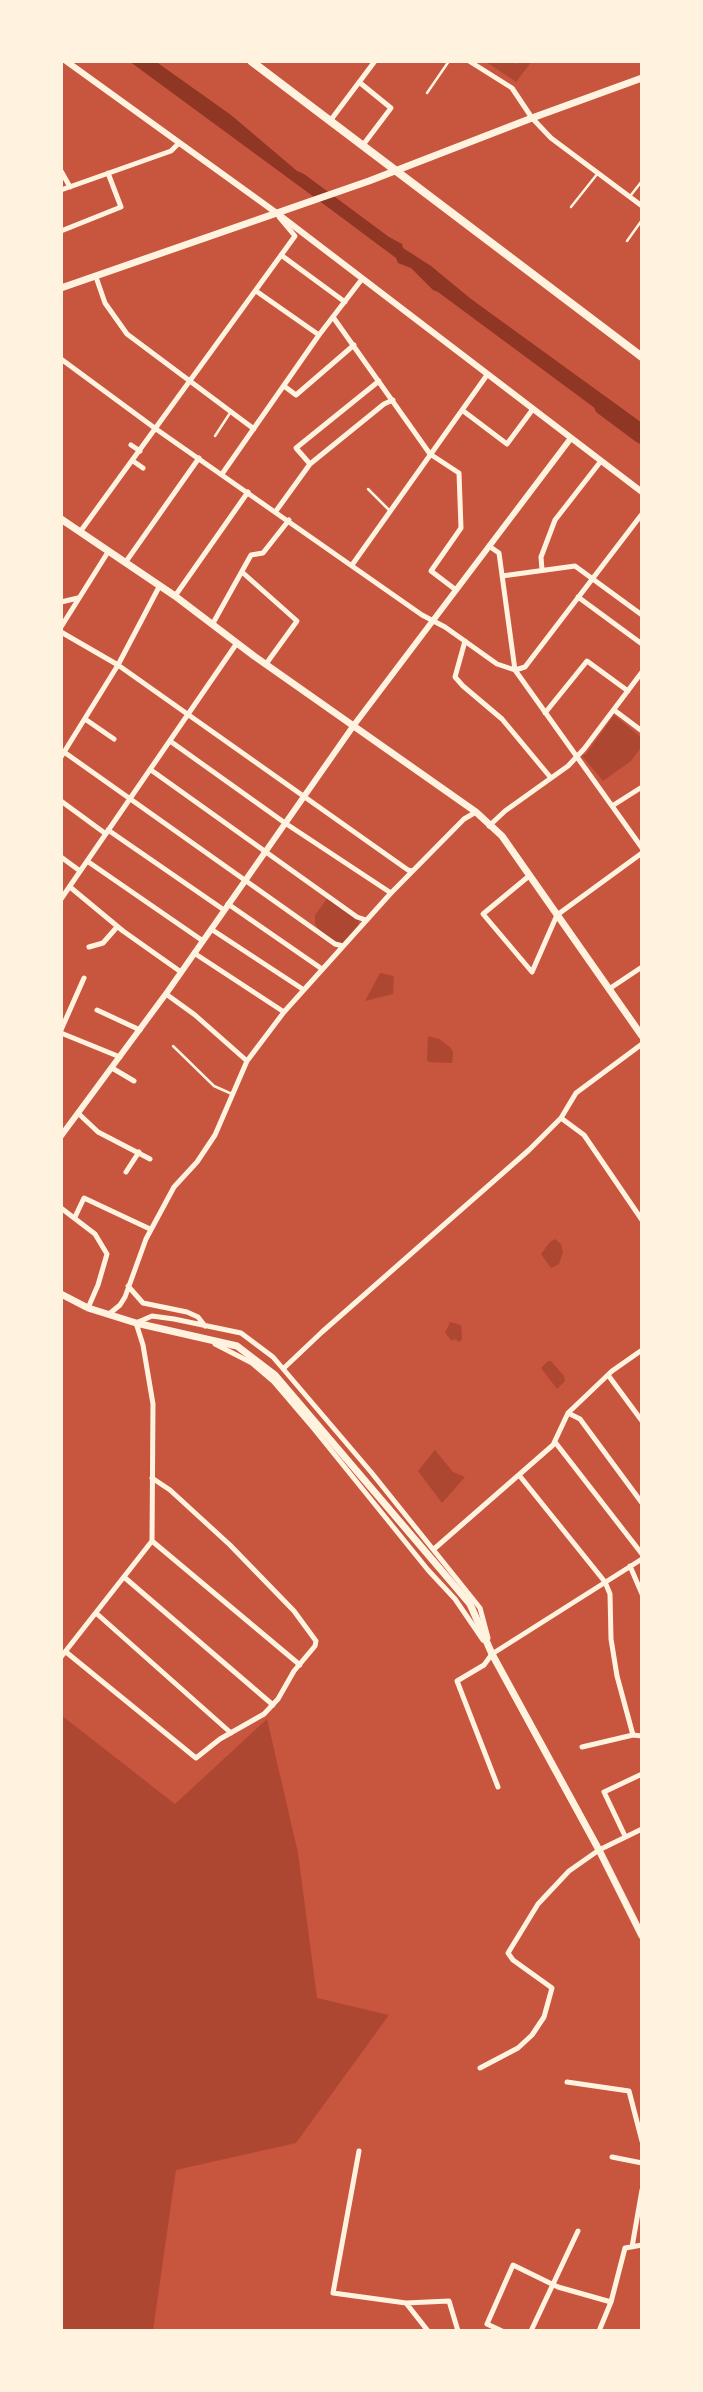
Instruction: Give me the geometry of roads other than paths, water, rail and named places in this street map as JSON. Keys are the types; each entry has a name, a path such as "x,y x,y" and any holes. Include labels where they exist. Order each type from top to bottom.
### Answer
{"main road":[{"path":"251,61 262,65 330,121 639,355"},
{"path":"61,288 288,211 642,78"},
{"path":"61,519 175,596 266,664 476,812 502,836 642,1036"},
{"path":"61,1294 89,1308 136,1323 237,1346 275,1375 470,1604 492,1654 599,1850 642,1936"}],"street":[{"path":"66,61 278,214 642,492"},
{"path":"330,121 375,61"},
{"path":"469,61 512,88 532,118 551,138 642,206"},
{"path":"359,82 391,108 363,145"},
{"path":"61,190 171,151 178,143"},
{"path":"61,171 70,187"},
{"path":"61,231 121,207 108,173"},
{"path":"80,533 295,236 278,214"},
{"path":"281,255 345,302"},
{"path":"96,277 105,303 127,334 254,429"},
{"path":"222,474 319,335 362,279"},
{"path":"256,291 319,335"},
{"path":"333,317 430,454 459,473 461,528 431,571 456,590"},
{"path":"639,355 642,344"},
{"path":"284,386 296,396 354,345"},
{"path":"61,359 156,429 433,621 497,664 514,670 525,667 642,513"},
{"path":"352,565 487,374"},
{"path":"310,464 296,448 379,381"},
{"path":"276,511 310,464 384,404 393,400"},
{"path":"462,410 507,444 533,409"},
{"path":"61,1136 166,994 354,725 571,438"},
{"path":"131,445 140,452"},
{"path":"125,564 199,458"},
{"path":"133,461 144,468"},
{"path":"542,570 541,557 555,520 601,461"},
{"path":"175,596 248,492"},
{"path":"212,625 251,555 264,553 289,520"},
{"path":"489,546 499,553 514,670 642,848"},
{"path":"108,552 61,629 188,713 412,871"},
{"path":"502,576 575,566 642,615"},
{"path":"242,572 296,621 266,664"},
{"path":"159,587 118,665 63,755 335,944 343,946"},
{"path":"578,597 642,644"},
{"path":"61,601 78,598"},
{"path":"465,641 455,677 463,687 502,719 551,778"},
{"path":"61,899 237,643"},
{"path":"545,713 587,661 628,691"},
{"path":"489,826 577,757 642,672"},
{"path":"614,710 642,731"},
{"path":"85,719 114,740"},
{"path":"170,741 285,823 391,893"},
{"path":"150,770 366,920"},
{"path":"612,806 642,787"},
{"path":"61,801 322,969"},
{"path":"108,1314 120,1305 150,1229 174,1187 197,1162 215,1135 247,1061 284,1012 366,920 464,819 476,812"},
{"path":"529,876 483,914 532,972 557,915 642,853"},
{"path":"61,857 80,871"},
{"path":"87,861 203,941"},
{"path":"69,887 117,927 181,972"},
{"path":"89,947 103,943 117,927"},
{"path":"211,929 304,990"},
{"path":"194,953 284,1012"},
{"path":"609,989 642,967"},
{"path":"84,978 61,1031 120,1056"},
{"path":"166,994 195,1015 247,1061"},
{"path":"97,1010 140,1030"},
{"path":"284,1368 529,1150 561,1118 576,1094 642,1044"},
{"path":"112,1068 134,1082"},
{"path":"79,1114 98,1132 150,1159"},
{"path":"561,1118 584,1135 642,1220"},
{"path":"126,1172 139,1152"},
{"path":"75,1217 84,1198 150,1229"},
{"path":"61,1208 95,1234 107,1254 89,1308"},
{"path":"128,1286 144,1303 187,1312 198,1317 205,1326"},
{"path":"152,1478 170,1490 230,1545 294,1611 316,1641 316,1646 264,1714 196,1758 63,1654 152,1541 152,1478 153,1404 143,1345 136,1323 152,1316 240,1333 273,1357 480,1608 492,1654"},
{"path":"434,1549 555,1442 568,1413 608,1375 642,1350"},
{"path":"608,1375 642,1422"},
{"path":"568,1413 580,1419 642,1503"},
{"path":"498,1787 457,1682 484,1665 492,1654 605,1583 642,1556 555,1442"},
{"path":"519,1475 605,1583 610,1594 611,1639 617,1676 633,1735"},
{"path":"152,1541 300,1665"},
{"path":"630,1566 642,1594"},
{"path":"124,1577 273,1705"},
{"path":"96,1613 231,1733"},
{"path":"582,1747 633,1735 642,1736"},
{"path":"625,1836 604,1792 642,1774"},
{"path":"480,2068 518,2048 532,2035 544,2017 552,1988 513,1960 508,1953 538,1903 569,1871 599,1850 642,1829"},
{"path":"567,2082 629,2091 642,2141"},
{"path":"359,2151 333,2293 406,2303 449,2301 458,2331"},
{"path":"612,2157 642,2163"},
{"path":"632,2247 642,2190"},
{"path":"531,2331 578,2231"},
{"path":"599,2331 611,2302 625,2248 642,2245"},
{"path":"502,2331 486,2323 513,2265 553,2284 611,2302"},
{"path":"406,2303 428,2331"}],"lane":[{"path":"426,93 449,61"},
{"path":"572,207 598,173"},
{"path":"630,197 642,181"},
{"path":"627,241 642,220"},
{"path":"215,436 230,412"},
{"path":"368,489 390,511"},
{"path":"173,1046 214,1086 232,1094"}],"waterway":[{"path":"603,406 642,435"}]}
